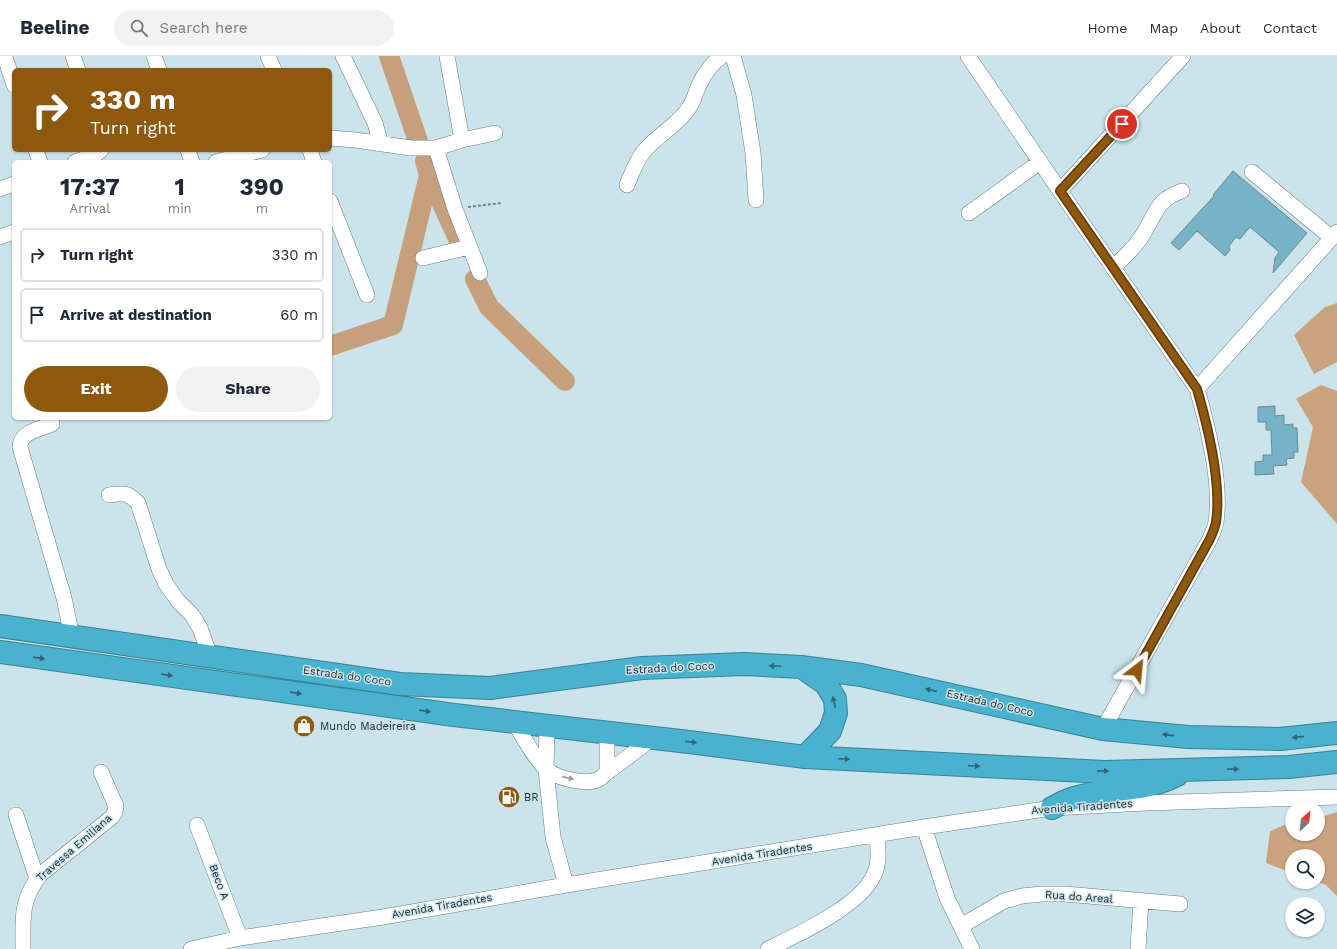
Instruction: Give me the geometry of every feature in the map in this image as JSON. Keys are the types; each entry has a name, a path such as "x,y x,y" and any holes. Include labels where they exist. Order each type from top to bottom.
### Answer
{"highway":[{"name":"Estrada do Coco","path":"0,626 400,684 490,688 642,668 744,664 801,667 861,674 1104,729 1188,737 1272,739 1337,733"},
{"path":"0,652 454,715 607,732 805,757 1104,772 1289,768 1337,762"},
{"path":"801,667 826,684 835,699 836,713 830,731 805,757"},
{"path":"1052,808 1071,799 1092,794 1148,787 1165,782 1188,770"}],"street":[{"path":"73,56 77,68"},
{"path":"154,56 158,68"},
{"path":"268,56 273,68"},
{"path":"343,56 375,123 380,144"},
{"path":"447,56 462,140"},
{"path":"627,185 635,164 645,150 678,122 687,112 708,70 722,56"},
{"path":"732,56 745,103 753,153 756,200"},
{"path":"968,56 1197,389 1206,419 1217,492 1218,505 1216,523 1210,539 1104,729"},
{"path":"1060,191 1183,56"},
{"path":"4,58 12,80"},
{"path":"332,138 411,148 436,148 495,132"},
{"path":"436,148 454,209 480,273"},
{"path":"80,160 98,152"},
{"path":"224,160 254,152"},
{"path":"969,213 1040,162"},
{"path":"1197,389 1334,235 1252,172"},
{"path":"0,189 12,185"},
{"path":"1113,268 1142,236 1162,202 1171,195 1182,191"},
{"path":"332,206 367,295"},
{"path":"0,238 12,233"},
{"path":"423,258 469,247"},
{"path":"52,424 26,434 22,438 20,447 61,590 72,637"},
{"path":"109,495 124,493 131,496 138,503 161,574 178,601 192,615 200,628 210,656"},
{"path":"514,722 546,770 565,779 588,781 598,779 634,754 652,738"},
{"path":"547,725 546,770 553,837 566,885"},
{"path":"607,732 607,772"},
{"name":"Travessa Emiliana","path":"23,949 23,913 26,897 37,879 56,861 112,818 115,812 116,806 101,772"},
{"name":"Avenida Tiradentes","path":"191,949 240,938 383,917 566,885 877,836 924,827 1052,808 1146,803 1337,797"},
{"path":"16,815 37,879"},
{"name":"Beco A","path":"197,825 240,938"},
{"path":"924,827 948,898 972,949"},
{"path":"768,949 827,918 850,902 868,886 875,874 879,860 877,836"},
{"name":"Rua do Areal","path":"961,926 1004,902 1022,896 1065,894 1180,904"},
{"path":"1138,949 1141,901"}],"path":[{"path":"454,209 501,202"}],"shaded area":[{"path":"1337,303 1337,362 1314,374 1294,335 1325,307"},
{"path":"1321,385 1337,391 1337,524 1301,482 1313,427 1296,399"},
{"path":"1337,812 1337,896 1325,885 1325,849 1285,849 1285,870 1266,863 1270,831 1285,825 1285,841 1325,841 1325,816"}],"building":[{"path":"1233,171 1307,233 1273,273 1275,258 1279,252 1250,227 1240,239 1236,237 1229,246 1230,250 1225,256 1197,231 1179,250 1171,243 1214,196 1213,195"},
{"path":"1275,406 1275,416 1284,415 1284,425 1293,424 1293,428 1297,428 1298,452 1294,452 1294,458 1286,459 1287,465 1273,466 1274,474 1255,475 1255,462 1263,461 1263,455 1272,455 1271,430 1266,430 1266,422 1258,422 1258,407"}],"waterway":[{"path":"389,56 419,144"},
{"path":"332,345 393,325 429,175 425,161"},
{"path":"429,175 460,243"},
{"path":"475,279 489,307 565,381"}],"place":[{"name":"Mundo Madeireira","path":"304,726"},
{"name":"BR","path":"509,797"}],"route":[{"path":"1122,124 1060,191 1197,389 1206,419 1212,451 1218,505 1216,523 1210,539 1137,670"}]}
